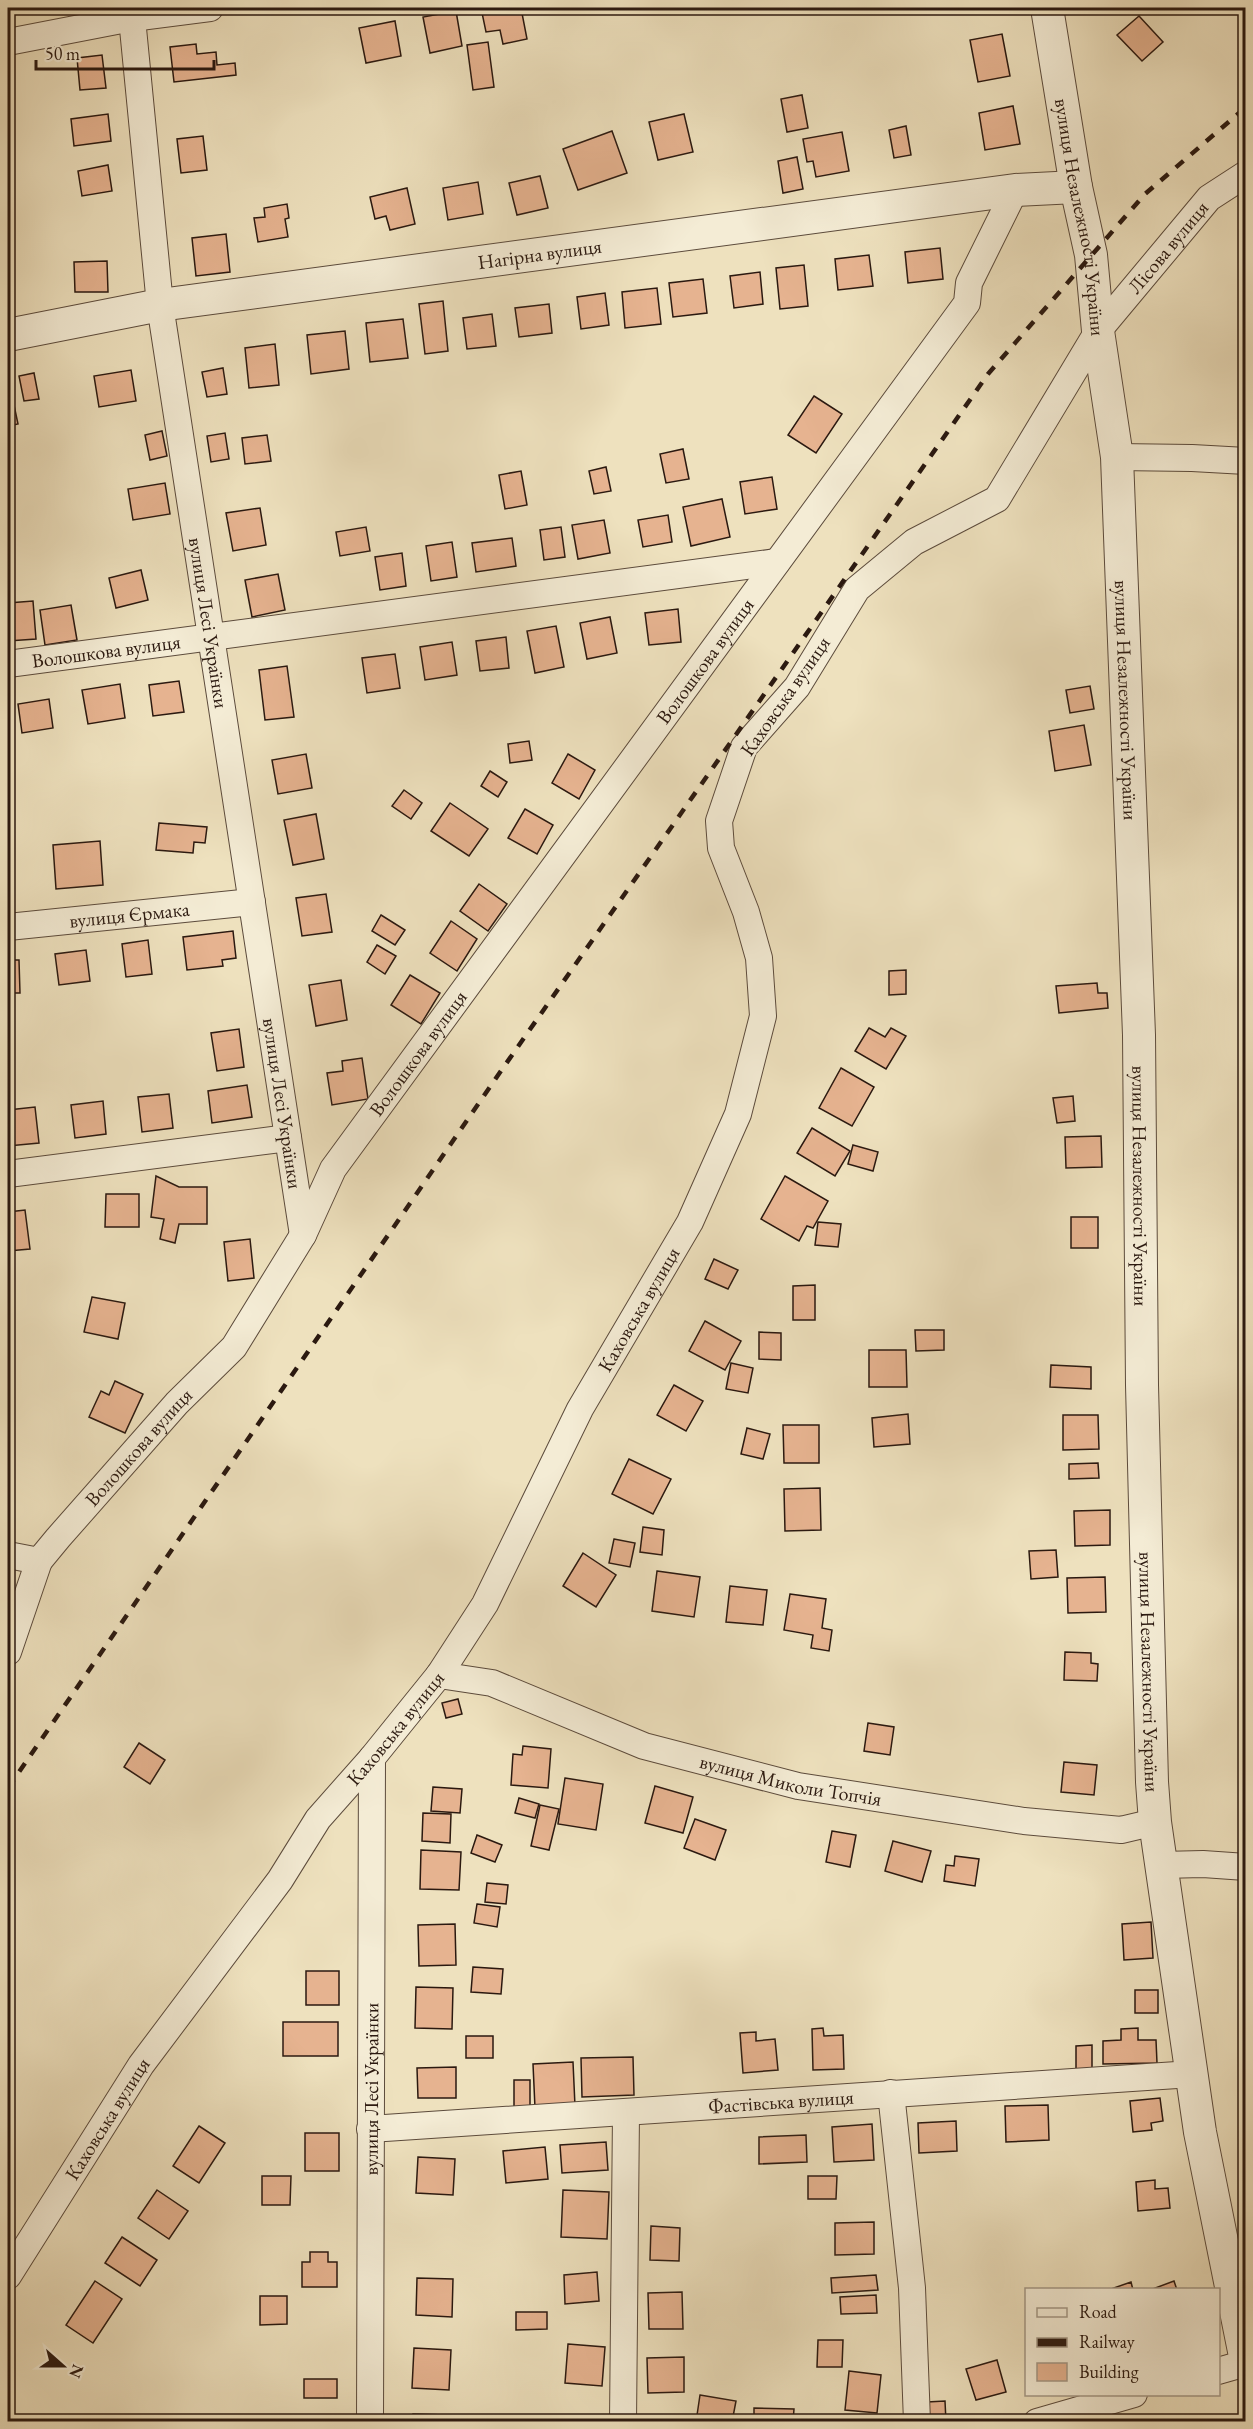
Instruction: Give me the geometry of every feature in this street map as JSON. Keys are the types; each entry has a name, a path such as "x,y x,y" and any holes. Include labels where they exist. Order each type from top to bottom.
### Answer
{"street":[{"path":"8,42 132,13 210,8"},
{"name":"вулиця Незалежності України","path":"1047,8 1076,187 1091,255 1098,331 1117,457 1139,1035 1142,1385 1152,1782 1155,1822 1200,2132 1245,2362"},
{"name":"вулиця Лесі Українки","path":"132,13 160,305 303,1235"},
{"name":"Лісова вулиця","path":"1098,331 1209,198 1245,174"},
{"name":"Нагірна вулиця","path":"8,335 160,305 1015,190 1076,187"},
{"name":"Волошкова вулиця","path":"39,1561 177,1403 234,1347 303,1235 333,1169 967,303 969,283 1015,190"},
{"name":"Каховська вулиця","path":"8,2276 141,2065 280,1880 318,1819 372,1758 439,1675 485,1604 580,1409 690,1222 738,1114 763,1016 759,958 746,912 721,848 719,821 744,747 797,687 857,590 914,542 997,499 1098,331"},
{"path":"1117,457 1245,461"},
{"name":"Волошкова вулиця","path":"8,664 777,562"},
{"name":"вулиця Єрмака","path":"8,927 252,902"},
{"path":"8,1174 288,1138"},
{"path":"8,1555 39,1561 8,1652"},
{"name":"вулиця Миколи Топчія","path":"439,1675 492,1683 644,1746 798,1786 1024,1821 1121,1830 1155,1822"},
{"name":"вулиця Лесі Українки","path":"370,2421 372,1758"},
{"path":"1161,1865 1203,1864 1245,1868"},
{"name":"Фастівська вулиця","path":"370,2129 626,2113 891,2092 1192,2074"},
{"path":"891,2092 912,2288 916,2421"},
{"path":"623,2421 626,2113"},
{"path":"1220,2370 1245,2362"},
{"path":"1037,2421 1127,2396"}],"building":[{"path":"481,8 521,8 527,39 503,44 500,30 486,32"},
{"path":"456,11 462,46 430,53 423,17"},
{"path":"1139,16 1163,42 1142,61 1117,35"},
{"path":"395,21 401,56 366,63 359,28"},
{"path":"1002,34 1010,76 978,82 970,40"},
{"path":"488,42 494,87 473,90 467,45"},
{"path":"196,44 197,54 216,52 217,65 235,63 236,75 174,82 170,47"},
{"path":"102,55 106,88 80,90 77,58"},
{"path":"802,95 808,128 787,132 781,99"},
{"path":"1013,106 1020,144 985,150 979,113"},
{"path":"108,114 111,141 74,146 71,119"},
{"path":"684,114 693,152 658,160 649,122"},
{"path":"906,126 911,155 894,158 889,130"},
{"path":"612,131 627,173 578,190 563,149"},
{"path":"842,132 849,171 816,177 813,161 807,162 803,139"},
{"path":"203,136 207,170 181,173 177,139"},
{"path":"797,157 803,189 783,193 778,161"},
{"path":"108,165 112,191 82,196 78,171"},
{"path":"540,176 548,208 517,215 509,183"},
{"path":"478,182 483,214 448,220 443,188"},
{"path":"407,188 415,224 390,230 386,216 375,219 370,197"},
{"path":"287,204 289,218 285,219 288,237 258,242 254,218 265,217 264,208"},
{"path":"226,234 230,272 196,276 192,238"},
{"path":"940,248 943,279 908,283 905,252"},
{"path":"869,255 873,286 838,290 835,259"},
{"path":"107,261 108,292 75,292 74,262"},
{"path":"804,265 808,306 780,309 776,268"},
{"path":"760,272 763,304 734,308 730,276"},
{"path":"703,279 707,313 673,317 669,283"},
{"path":"657,288 661,324 625,328 622,292"},
{"path":"605,293 609,325 581,329 577,297"},
{"path":"443,301 448,351 425,354 419,304"},
{"path":"549,304 552,333 519,337 515,308"},
{"path":"492,314 496,346 467,349 463,318"},
{"path":"403,319 408,358 370,362 366,323"},
{"path":"345,331 349,369 311,374 307,335"},
{"path":"275,344 279,385 249,388 245,348"},
{"path":"223,368 227,394 207,397 202,372"},
{"path":"131,370 136,401 99,407 94,376"},
{"path":"34,373 39,399 24,401 19,376"},
{"path":"11,391 18,424 8,426 8,392"},
{"path":"814,396 842,414 816,453 788,435"},
{"path":"162,431 167,456 150,460 145,435"},
{"path":"225,433 229,459 211,462 207,436"},
{"path":"267,435 271,461 245,464 242,438"},
{"path":"683,449 689,479 666,483 660,454"},
{"path":"606,467 611,491 594,494 589,471"},
{"path":"521,471 527,505 505,509 499,475"},
{"path":"772,477 777,509 745,514 740,482"},
{"path":"165,483 170,514 133,520 128,489"},
{"path":"722,499 730,537 691,546 683,507"},
{"path":"260,508 266,545 233,551 226,513"},
{"path":"668,515 672,542 643,547 638,520"},
{"path":"604,520 610,553 578,559 572,525"},
{"path":"366,527 370,551 340,556 336,532"},
{"path":"561,527 565,557 544,560 540,530"},
{"path":"512,538 516,566 476,572 472,543"},
{"path":"452,542 457,577 431,581 426,546"},
{"path":"402,553 406,586 380,590 375,557"},
{"path":"141,570 148,600 116,608 109,578"},
{"path":"278,574 285,610 252,617 245,580"},
{"path":"33,601 36,639 8,641 8,603"},
{"path":"71,605 77,640 45,645 40,610"},
{"path":"678,609 681,642 649,645 645,613"},
{"path":"610,617 617,653 587,659 580,623"},
{"path":"556,626 564,667 535,673 527,631"},
{"path":"506,637 509,668 480,671 476,641"},
{"path":"452,642 457,675 425,680 420,647"},
{"path":"395,654 400,688 367,693 362,658"},
{"path":"287,666 294,717 265,720 259,670"},
{"path":"179,681 184,712 153,716 149,685"},
{"path":"120,684 125,718 88,724 82,690"},
{"path":"1090,686 1094,709 1070,713 1066,690"},
{"path":"49,699 53,728 22,733 18,704"},
{"path":"1084,725 1091,765 1055,771 1049,731"},
{"path":"529,741 532,760 510,763 508,744"},
{"path":"306,754 312,788 278,794 272,760"},
{"path":"568,754 595,770 579,799 552,783"},
{"path":"490,771 507,782 498,797 481,786"},
{"path":"404,790 422,803 411,819 392,806"},
{"path":"450,803 488,829 469,856 431,831"},
{"path":"525,809 553,825 537,854 508,838"},
{"path":"316,814 324,859 293,865 284,820"},
{"path":"159,823 207,827 205,843 194,842 193,853 156,850"},
{"path":"100,841 103,885 56,889 53,845"},
{"path":"11,864 13,893 8,893 8,865"},
{"path":"479,884 507,904 488,931 460,911"},
{"path":"326,894 332,932 302,936 296,898"},
{"path":"381,915 405,930 395,945 372,931"},
{"path":"451,921 477,939 457,971 430,953"},
{"path":"233,931 236,958 222,960 223,966 187,970 183,937"},
{"path":"148,940 152,974 126,977 122,944"},
{"path":"377,945 396,956 385,974 367,962"},
{"path":"86,950 90,981 59,985 55,954"},
{"path":"8,960 19,960 20,993 8,993"},
{"path":"906,970 906,994 889,995 889,971"},
{"path":"410,975 440,993 421,1024 391,1005"},
{"path":"341,980 347,1020 316,1026 309,985"},
{"path":"1097,983 1098,993 1107,993 1108,1008 1059,1013 1056,986"},
{"path":"869,1028 885,1037 891,1028 906,1036 886,1069 855,1051"},
{"path":"239,1029 244,1067 217,1071 211,1033"},
{"path":"362,1058 368,1099 332,1105 327,1073 343,1071 342,1061"},
{"path":"841,1068 874,1087 852,1126 819,1108"},
{"path":"247,1085 252,1117 212,1123 208,1091"},
{"path":"169,1094 173,1128 142,1132 138,1097"},
{"path":"1073,1096 1075,1121 1057,1123 1053,1098"},
{"path":"103,1101 106,1134 75,1138 71,1105"},
{"path":"35,1107 39,1143 8,1146 8,1110"},
{"path":"812,1128 850,1151 835,1176 797,1153"},
{"path":"1101,1136 1102,1167 1066,1168 1065,1137"},
{"path":"853,1145 878,1152 873,1171 848,1164"},
{"path":"156,1176 179,1187 207,1187 207,1224 179,1224 175,1243 160,1239 164,1219 151,1217"},
{"path":"785,1176 828,1201 813,1228 807,1226 799,1241 761,1219"},
{"path":"106,1194 139,1194 139,1227 105,1227"},
{"path":"25,1210 30,1249 8,1251 8,1212"},
{"path":"1071,1217 1098,1217 1098,1248 1071,1248"},
{"path":"818,1222 841,1224 838,1247 815,1245"},
{"path":"250,1239 254,1278 228,1281 224,1242"},
{"path":"714,1259 738,1270 728,1289 705,1279"},
{"path":"815,1285 815,1320 793,1320 793,1286"},
{"path":"92,1297 125,1303 118,1339 84,1332"},
{"path":"705,1321 741,1341 725,1370 689,1351"},
{"path":"915,1330 944,1330 944,1350 916,1351"},
{"path":"759,1332 781,1333 781,1360 759,1359"},
{"path":"869,1350 906,1350 907,1387 869,1387"},
{"path":"731,1363 753,1368 748,1393 726,1389"},
{"path":"1051,1365 1091,1367 1091,1389 1050,1387"},
{"path":"115,1381 143,1394 125,1433 89,1417 101,1391 109,1395"},
{"path":"674,1385 703,1401 686,1431 657,1415"},
{"path":"908,1414 910,1444 874,1447 872,1418"},
{"path":"1063,1415 1098,1415 1099,1449 1063,1450"},
{"path":"783,1425 819,1425 819,1463 784,1463"},
{"path":"747,1428 770,1434 763,1459 741,1454"},
{"path":"629,1459 671,1479 653,1514 612,1494"},
{"path":"1098,1463 1099,1478 1069,1479 1069,1464"},
{"path":"8,1470 14,1472 8,1493"},
{"path":"820,1488 821,1530 785,1531 784,1489"},
{"path":"1110,1510 1110,1545 1075,1546 1074,1511"},
{"path":"643,1527 664,1530 662,1555 640,1552"},
{"path":"614,1539 635,1543 630,1567 609,1563"},
{"path":"1056,1550 1058,1577 1031,1579 1029,1551"},
{"path":"583,1553 616,1575 596,1607 563,1586"},
{"path":"657,1571 700,1577 694,1617 652,1611"},
{"path":"1105,1577 1106,1612 1068,1613 1067,1578"},
{"path":"730,1586 767,1590 763,1625 726,1622"},
{"path":"790,1594 826,1599 822,1628 832,1630 829,1651 811,1648 813,1635 784,1630"},
{"path":"1065,1652 1091,1653 1091,1663 1098,1664 1097,1681 1064,1680"},
{"path":"458,1699 462,1714 446,1718 442,1703"},
{"path":"868,1723 894,1727 890,1755 864,1751"},
{"path":"139,1743 165,1760 150,1784 124,1767"},
{"path":"523,1746 551,1749 548,1788 511,1785 513,1754 522,1755"},
{"path":"1064,1762 1097,1765 1094,1795 1061,1792"},
{"path":"565,1778 603,1784 596,1830 558,1824"},
{"path":"655,1786 693,1797 683,1833 645,1823"},
{"path":"433,1787 462,1789 460,1813 431,1811"},
{"path":"519,1798 539,1804 535,1818 515,1813"},
{"path":"540,1805 559,1809 549,1850 531,1846"},
{"path":"423,1813 451,1814 450,1843 422,1841"},
{"path":"695,1819 726,1830 715,1860 684,1848"},
{"path":"832,1831 856,1835 850,1867 826,1862"},
{"path":"477,1835 502,1845 495,1862 471,1853"},
{"path":"893,1841 931,1851 922,1882 885,1871"},
{"path":"421,1850 461,1852 459,1890 420,1889"},
{"path":"955,1856 979,1859 975,1886 944,1881 946,1865 954,1866"},
{"path":"487,1883 508,1885 506,1904 485,1902"},
{"path":"477,1904 500,1907 497,1927 474,1923"},
{"path":"1151,1922 1153,1958 1124,1960 1122,1924"},
{"path":"455,1924 456,1965 419,1966 418,1925"},
{"path":"473,1967 503,1969 501,1994 471,1992"},
{"path":"306,1971 339,1971 339,2005 306,2005"},
{"path":"416,1987 453,1988 452,2029 415,2028"},
{"path":"1135,1990 1158,1990 1158,2013 1135,2013"},
{"path":"283,2022 338,2022 338,2056 283,2056"},
{"path":"823,2028 824,2036 843,2035 844,2069 813,2070 812,2029"},
{"path":"1138,2028 1138,2040 1156,2040 1157,2063 1103,2064 1103,2041 1121,2040 1121,2029"},
{"path":"756,2032 756,2041 775,2039 778,2070 743,2073 740,2033"},
{"path":"466,2036 493,2036 493,2058 466,2058"},
{"path":"1092,2045 1092,2074 1076,2075 1076,2046"},
{"path":"633,2057 634,2095 582,2097 581,2058"},
{"path":"573,2062 575,2106 535,2108 533,2064"},
{"path":"456,2067 456,2098 418,2098 417,2068"},
{"path":"514,2080 530,2080 530,2108 514,2108"},
{"path":"1160,2098 1163,2121 1151,2123 1152,2130 1133,2132 1130,2101"},
{"path":"1048,2105 1049,2140 1006,2142 1005,2106"},
{"path":"956,2121 957,2151 919,2153 918,2123"},
{"path":"872,2124 874,2160 834,2162 832,2127"},
{"path":"199,2126 225,2143 199,2183 173,2166"},
{"path":"305,2133 339,2133 339,2171 305,2171"},
{"path":"806,2135 807,2162 759,2164 759,2137"},
{"path":"606,2142 608,2170 562,2173 560,2145"},
{"path":"545,2147 548,2179 506,2183 503,2151"},
{"path":"418,2157 455,2159 453,2195 416,2193"},
{"path":"262,2176 291,2176 290,2205 262,2205"},
{"path":"808,2176 837,2176 836,2199 808,2199"},
{"path":"1155,2180 1155,2189 1168,2188 1170,2208 1138,2211 1136,2182"},
{"path":"157,2190 188,2211 169,2239 138,2218"},
{"path":"563,2190 609,2192 607,2239 561,2237"},
{"path":"874,2222 874,2254 835,2255 835,2223"},
{"path":"651,2226 680,2228 679,2261 650,2260"},
{"path":"122,2237 157,2260 140,2286 105,2263"},
{"path":"310,2252 328,2252 328,2262 337,2262 337,2287 302,2287 302,2262 310,2262"},
{"path":"597,2272 599,2301 565,2304 564,2275"},
{"path":"876,2275 878,2290 832,2293 831,2278"},
{"path":"417,2278 453,2279 452,2317 416,2315"},
{"path":"95,2281 122,2299 93,2343 66,2325"},
{"path":"1174,2281 1176,2288 1155,2288"},
{"path":"1131,2282 1132,2288 1114,2288"},
{"path":"682,2292 683,2329 649,2329 648,2293"},
{"path":"876,2295 877,2313 841,2314 840,2297"},
{"path":"260,2296 287,2296 287,2324 260,2325"},
{"path":"516,2312 547,2312 547,2329 516,2330"},
{"path":"818,2340 843,2340 842,2367 817,2367"},
{"path":"568,2344 605,2347 602,2386 565,2383"},
{"path":"414,2348 451,2350 449,2390 412,2388"},
{"path":"684,2357 684,2392 648,2393 647,2358"},
{"path":"997,2360 1006,2392 976,2400 966,2369"},
{"path":"849,2371 881,2375 877,2413 845,2410"},
{"path":"304,2379 337,2379 337,2398 304,2398"},
{"path":"700,2395 736,2401 732,2422 696,2422"},
{"path":"945,2401 946,2422 928,2422 927,2402"},
{"path":"754,2408 794,2409 793,2422 754,2422"},
{"path":"413,2414 446,2415 446,2422 412,2422"},
{"path":"1218,2418 1218,2422 1185,2422 1184,2420"},
{"path":"558,2419 590,2419 590,2422 558,2422"}],"railway":[{"path":"8,1788 503,1068 988,374 1145,194 1246,107"}]}
